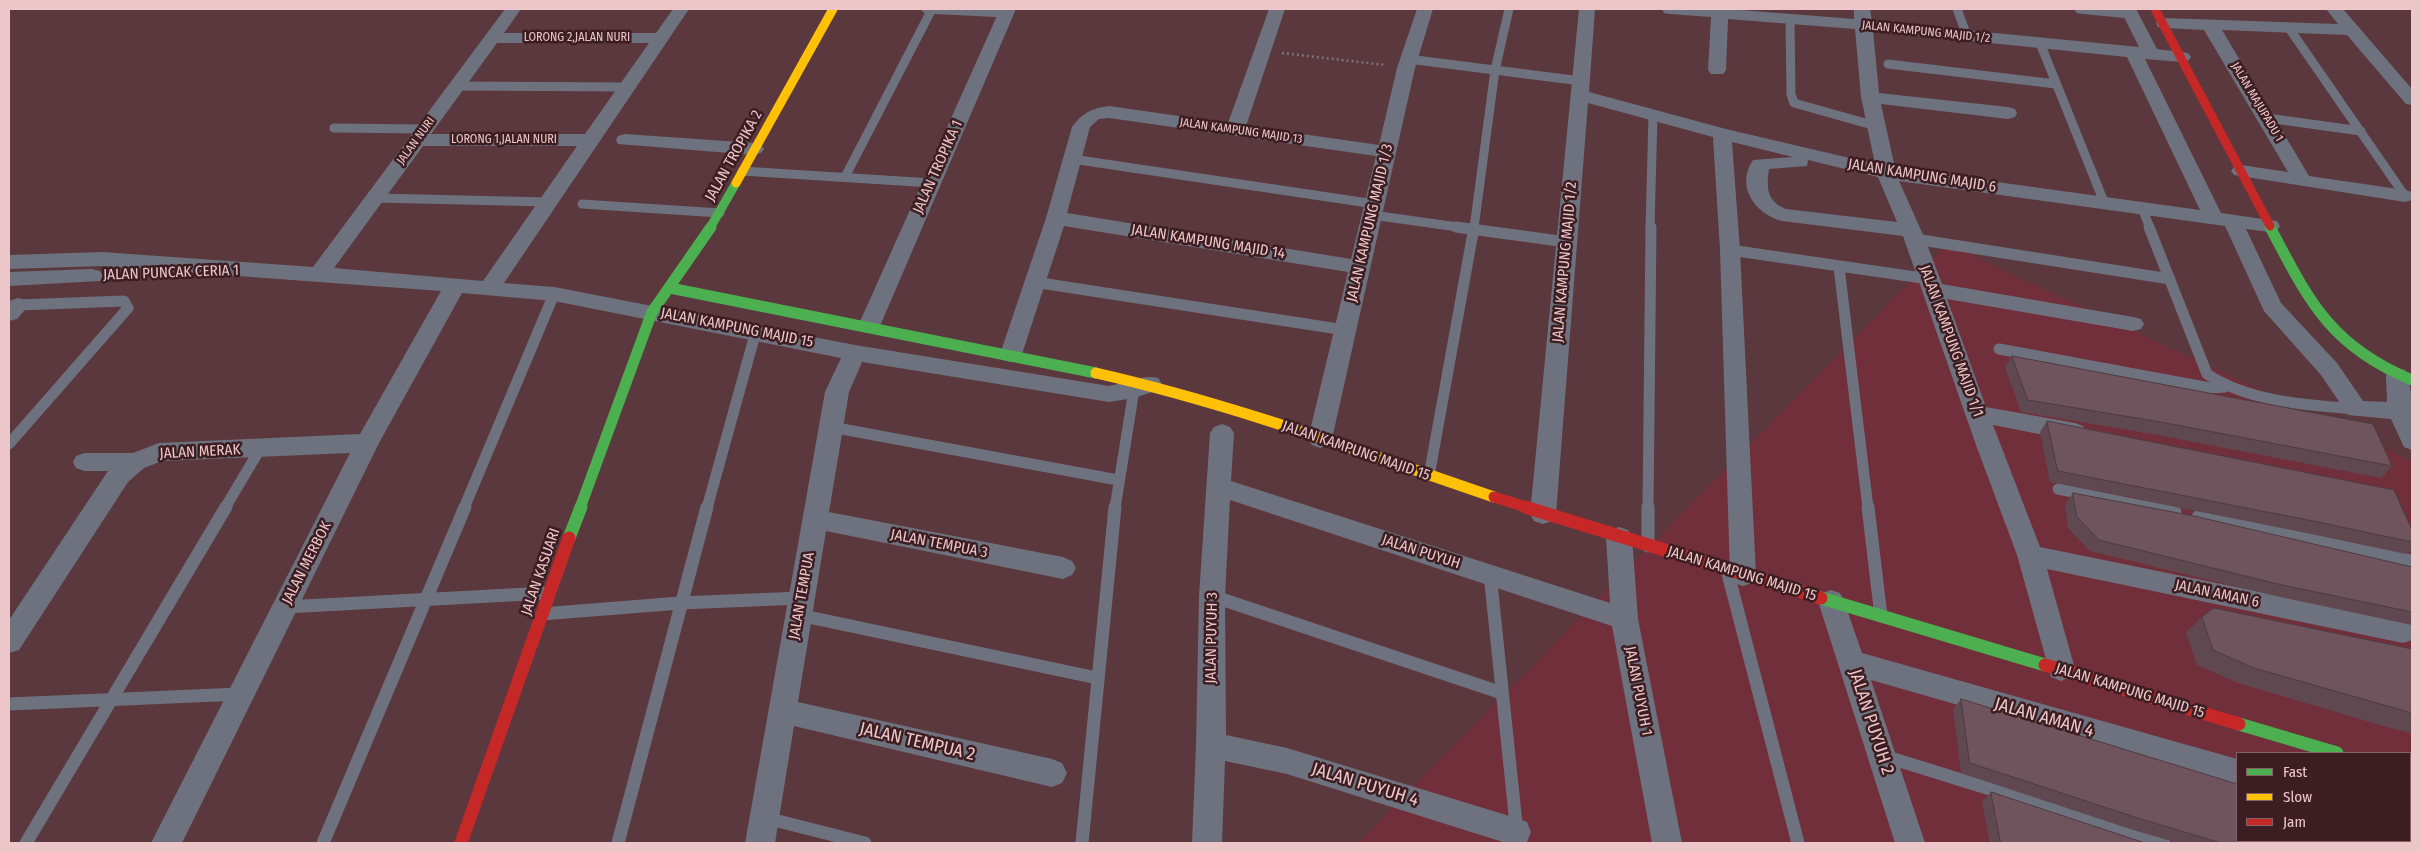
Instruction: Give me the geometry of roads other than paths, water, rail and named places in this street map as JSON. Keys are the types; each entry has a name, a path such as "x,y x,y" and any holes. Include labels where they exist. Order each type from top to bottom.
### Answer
{"street":[{"name":"JALAN NURI","path":"319,274 513,9"},
{"path":"490,288 681,9"},
{"name":"JALAN TROPIKA 2","path":"652,312 720,213 833,9"},
{"path":"1235,130 1277,9"},
{"name":"JALAN KAMPUNG MAJID 1/3","path":"1320,439 1407,63 1425,9"},
{"name":"JALAN KAMPUNG MAJID 1/2","path":"1543,514 1587,9"},
{"name":"JALAN KAMPUNG MAJID 1/2","path":"1670,9 1790,19 1863,17 1967,36 2182,57"},
{"path":"2334,9 2412,100"},
{"name":"JALAN TROPIKA 1","path":"869,326 1007,11"},
{"path":"2129,11 2142,53 2223,218 2272,306 2329,369 2356,409 2399,412"},
{"path":"1717,70 1720,13"},
{"path":"2159,16 2210,25 2353,30"},
{"path":"2159,16 2312,305 2339,336 2360,354 2405,378 2399,412 2410,438"},
{"name":"JALAN KAMPUNG MAJID 1/1","path":"1863,17 1870,97 1886,173 1913,234 2030,555 2061,669"},
{"name":"JALAN MAJUPADU 1","path":"2210,25 2303,181"},
{"name":"LORONG 2,JALAN NURI","path":"492,38 661,38"},
{"name":"JALAN KAMPUNG MAJID 6","path":"1580,88 1654,115 1722,134 1886,173 2270,226"},
{"path":"1870,97 2008,114"},
{"name":"JALAN KAMPUNG MAJID 13","path":"1072,160 1081,127 1086,118 1096,113 1109,112 1387,152"},
{"path":"1722,134 1730,250 1735,572"},
{"name":"LORONG 1,JALAN NURI","path":"421,135 591,140"},
{"path":"625,140 754,149"},
{"path":"1807,155 1799,162 1760,164 1759,191 1763,206 1770,212 1913,234"},
{"path":"1010,354 1056,218 1072,160"},
{"path":"2241,171 2405,196"},
{"name":"JALAN KAMPUNG MAJID 14","path":"1056,218 1360,267"},
{"name":"JALAN PUNCAK CERIA 1","path":"9,262 102,259 246,270"},
{"name":"JALAN KAMPUNG MAJID 15","path":"246,270 319,274 554,294 756,331 855,352 1109,394 1142,387"},
{"name":"JALAN PUNCAK CERIA 1","path":"9,279 246,270"},
{"path":"1931,284 2133,324"},
{"name":"JALAN MERBOK","path":"166,843 367,443 455,286"},
{"name":"JALAN KAMPUNG MAJID 15","path":"670,288 1010,354 1142,387 1221,404 1543,514 2061,669 2309,750 2328,752"},
{"name":"JALAN KASUARI","path":"461,843 549,593 652,312"},
{"name":"JALAN TEMPUA","path":"762,831 837,392 855,352"},
{"path":"1978,414 2096,436"},
{"name":"JALAN PUYUH 3","path":"1207,843 1211,745 1212,596 1222,432"},
{"name":"JALAN MERAK","path":"9,642 119,475 135,462 158,452 367,443"},
{"path":"84,462 135,462"},
{"name":"JALAN PUYUH","path":"1218,486 1624,619"},
{"name":"JALAN TEMPUA 3","path":"815,519 1063,568"},
{"name":"JALAN PUYUH 1","path":"1619,537 1624,619 1667,843"},
{"name":"JALAN AMAN 6","path":"2030,555 2403,632"},
{"name":"JALAN PUYUH 2","path":"1831,601 1910,843"},
{"name":"JALAN AMAN 4","path":"1852,662 2236,772"},
{"name":"JALAN TEMPUA 2","path":"782,711 1052,772"},
{"name":"JALAN PUYUH 4","path":"1211,745 1287,761 1517,838"}],"lane":[{"path":"924,9 1007,11"},
{"path":"844,176 932,9"},
{"path":"1429,476 1474,229 1495,70 1509,9"},
{"path":"1957,9 1967,36"},
{"path":"2079,9 2129,11"},
{"path":"1790,19 1791,94 1794,103 1876,126"},
{"path":"2289,28 2405,196"},
{"path":"2040,43 2104,202"},
{"path":"1407,63 1495,70 1580,88"},
{"path":"1888,64 2056,84"},
{"path":"457,86 627,87"},
{"path":"1648,546 1650,173 1654,115"},
{"path":"2267,118 2361,131"},
{"path":"334,128 421,135"},
{"path":"1072,160 1373,210 1474,229 1567,242"},
{"path":"742,171 932,182"},
{"path":"375,198 548,202"},
{"path":"582,204 720,213"},
{"path":"2142,208 2202,366 2213,380 2229,387 2274,398 2356,409"},
{"path":"1913,234 2170,278"},
{"path":"1730,250 1931,284"},
{"path":"1838,267 1881,616"},
{"path":"1034,282 1345,330"},
{"path":"323,843 554,294"},
{"path":"9,444 128,308 124,301 13,310"},
{"path":"618,843 680,603 756,331"},
{"path":"1999,349 2210,388 2229,387"},
{"path":"1082,843 1118,480 1142,387"},
{"path":"831,427 1118,480"},
{"path":"26,843 109,700 260,449"},
{"path":"2058,488 2412,560"},
{"path":"1735,572 1798,843"},
{"path":"1490,574 1517,838"},
{"path":"285,607 549,593"},
{"path":"1212,596 1502,693"},
{"path":"542,614 680,603 800,606 1097,678"},
{"path":"9,704 242,694"},
{"path":"1882,755 2164,843"},
{"path":"762,831 865,843"}]}
